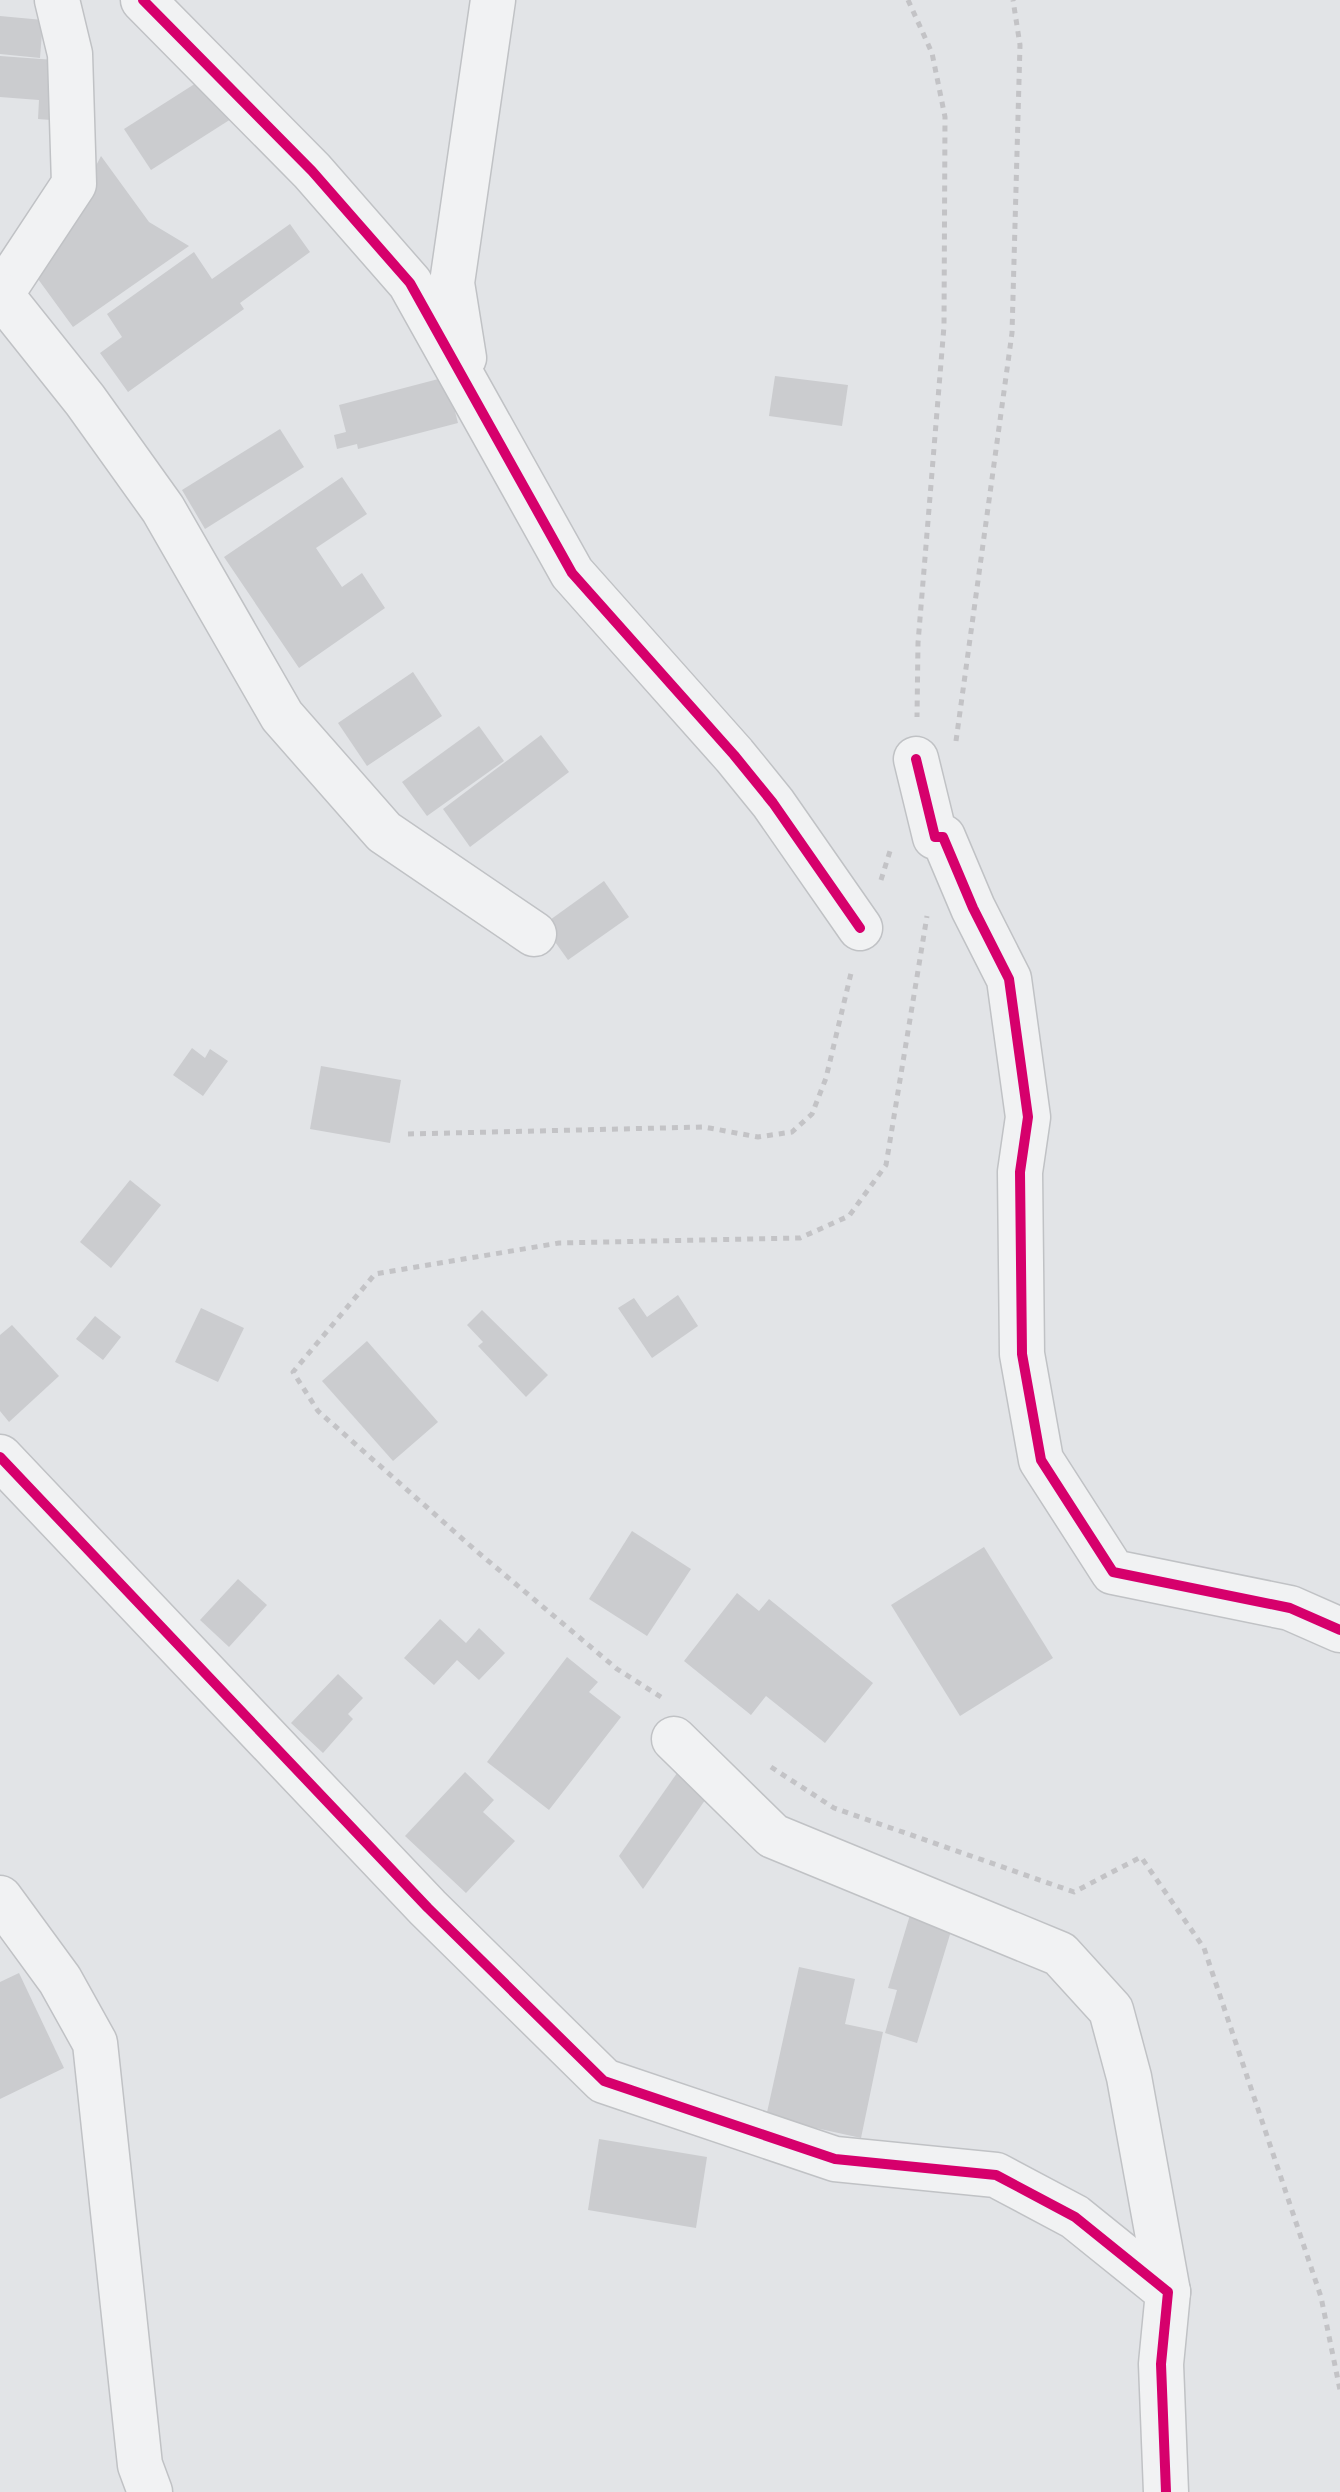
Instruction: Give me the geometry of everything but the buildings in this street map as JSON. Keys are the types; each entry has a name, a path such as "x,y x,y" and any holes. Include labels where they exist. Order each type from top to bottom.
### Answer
{"street":[{"path":"57,0 70,54 74,184 1,296 85,400 163,509 282,716 384,832 534,934"},
{"path":"143,0 312,171 410,283 572,573 744,767 860,928"},
{"path":"470,392 452,283 493,0"},
{"path":"916,759 935,837 943,837 973,908 1009,979 1028,1117 1020,1172 1022,1354 1041,1460 1113,1572 1290,1608 1340,1630"},
{"path":"0,1457 428,1908 604,2081 835,2159 996,2175 1075,2217 1168,2292"},
{"path":"671,1720 773,1836 1060,1954 1111,2010 1129,2077 1168,2292 1161,2364 1166,2492"},
{"path":"0,1898 60,1980 95,2043 140,2465 150,2492"}],"path":[{"path":"908,0 932,53 945,117 944,326 918,643 916,759"},
{"path":"956,743 1012,333 1020,45 1013,0"},
{"path":"408,1134 704,1127 758,1137 792,1132 812,1114 826,1078 844,1014 860,928 893,843"},
{"path":"671,1720 617,1669 474,1549 318,1411 293,1372 375,1274 559,1243 800,1238 849,1216 886,1165 928,909"},
{"path":"757,1759 834,1808 1074,1892 1141,1857 1204,1948 1321,2297 1340,2390"}],"cycle path":[{"path":"143,0 312,171 410,283 572,573 773,803 860,928"},
{"path":"916,759 935,837 943,837 973,908 1009,979 1028,1117 1020,1172 1022,1354 1041,1460 1113,1572 1290,1608 1340,1630"},
{"path":"0,1457 428,1908 604,2081 835,2159 996,2175 1075,2217 1168,2292 1161,2364 1166,2492"}]}
